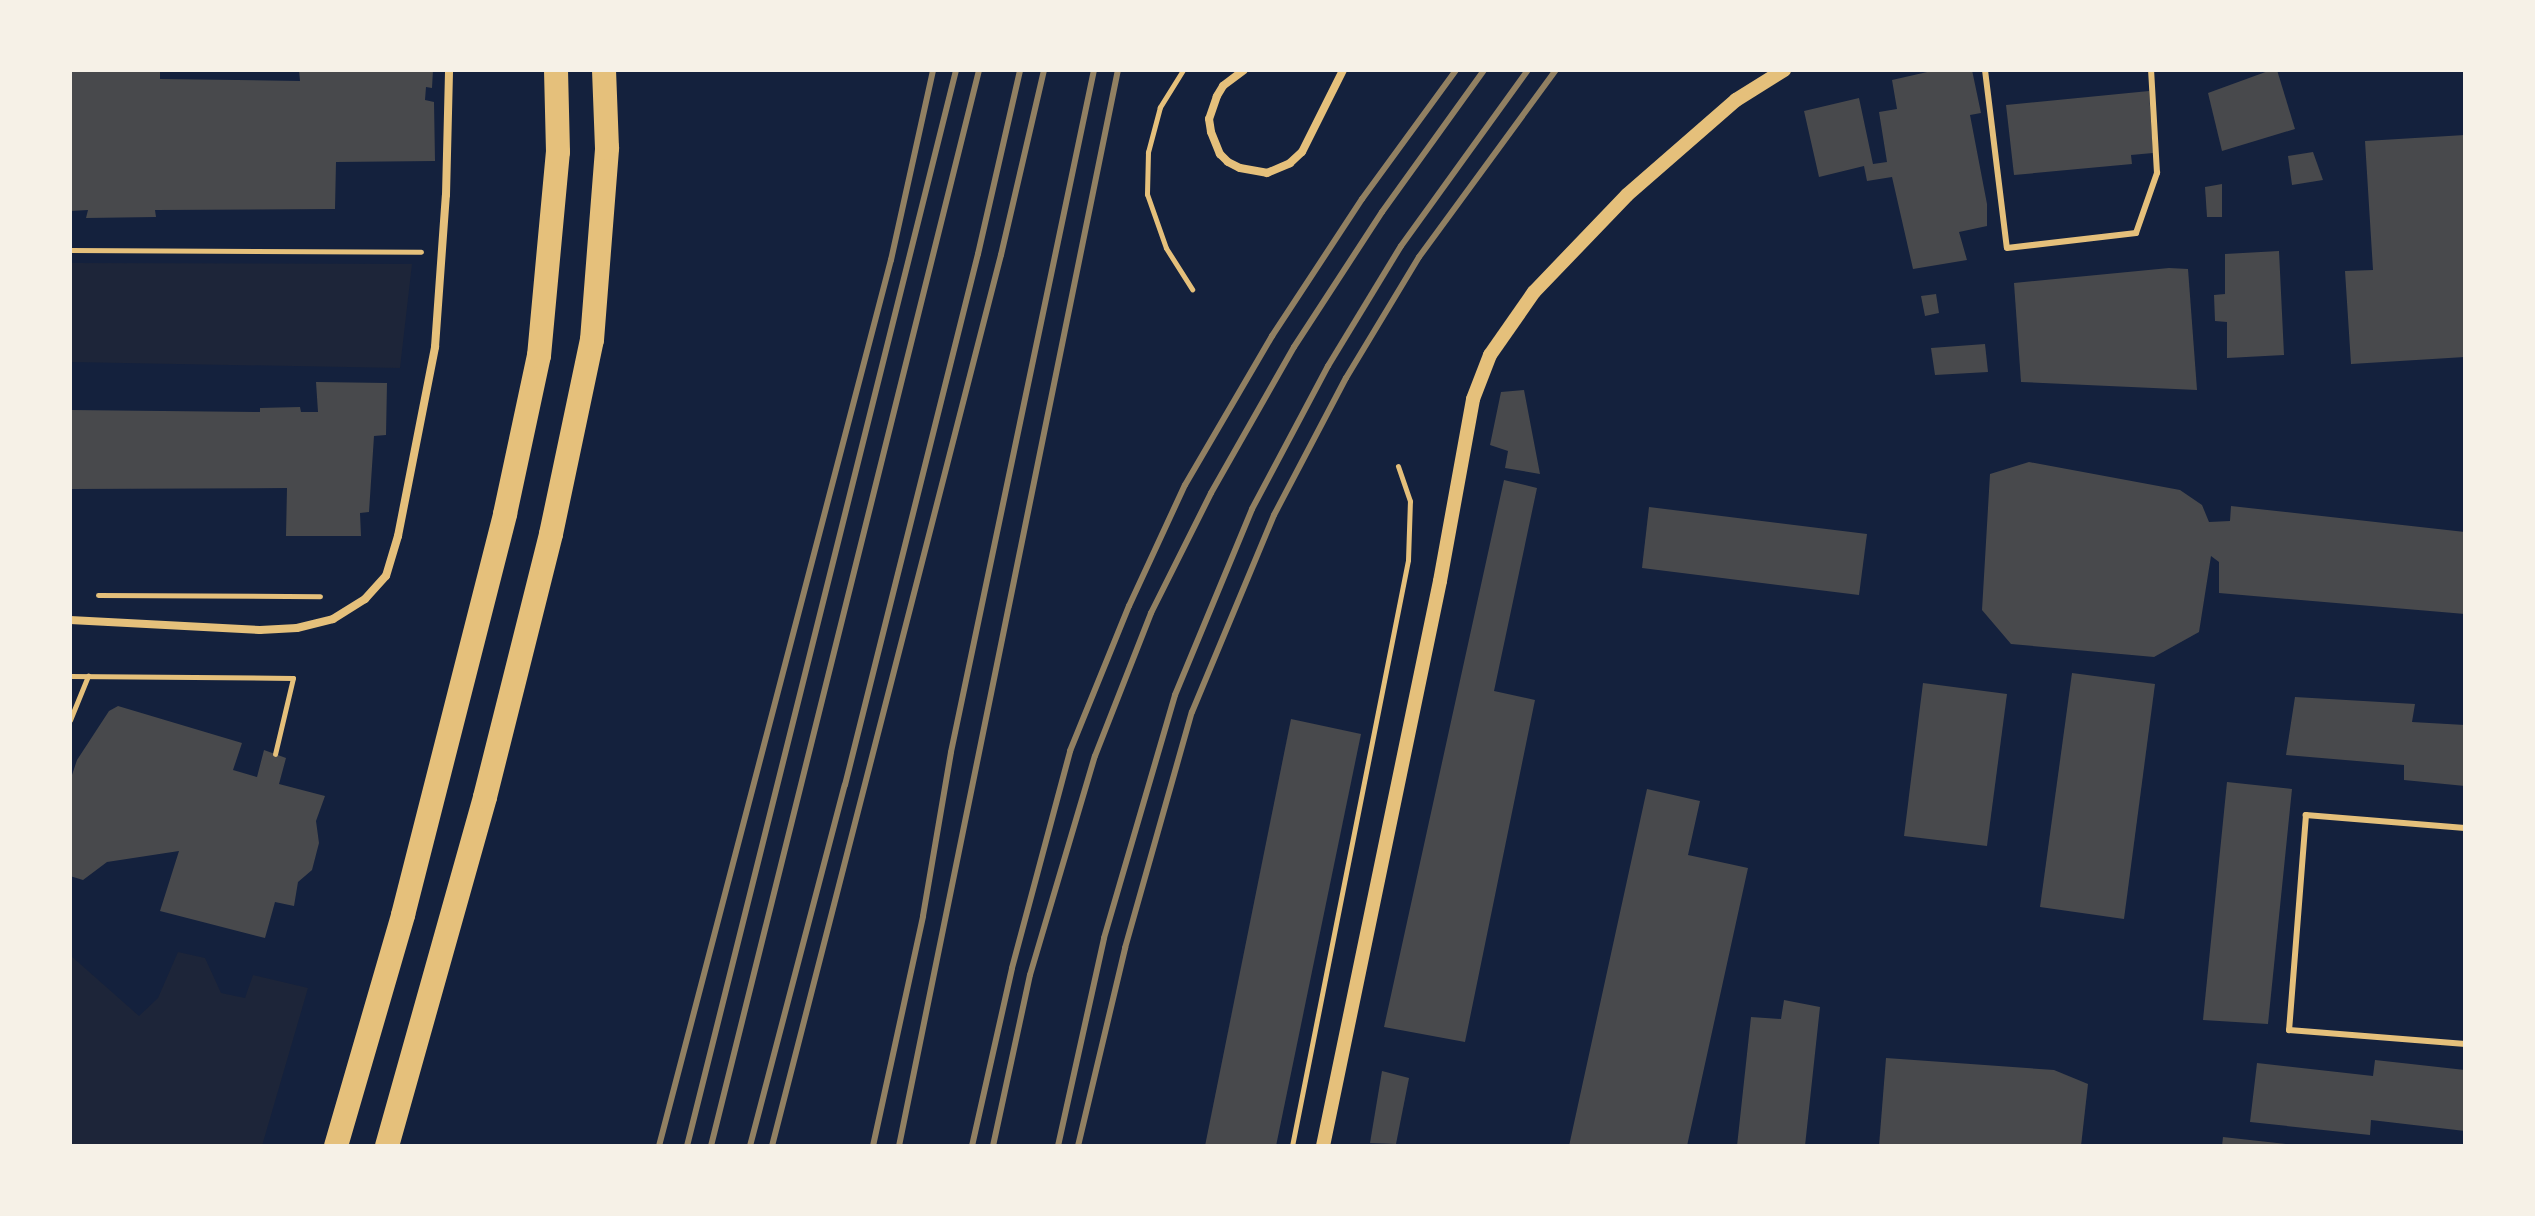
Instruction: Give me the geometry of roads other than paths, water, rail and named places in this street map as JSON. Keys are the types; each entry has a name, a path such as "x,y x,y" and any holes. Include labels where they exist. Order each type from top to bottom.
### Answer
{"highway":[{"path":"336,1146 403,915 505,514 539,356 558,152 556,70"},
{"path":"387,1146 485,797 551,534 592,340 607,148 604,70"}],"street":[{"path":"70,620 260,630 297,628 333,619 365,599 386,576 398,536 435,347 446,195 449,70"},
{"path":"1244,70 1223,86 1217,96 1209,119 1211,132 1220,154 1228,162 1254,172 1267,173 1290,163 1302,152 1343,70"},
{"path":"1323,1146 1440,581 1470,414 1490,355 1550,272 1627,195 1736,100 1784,70"}],"lane":[{"path":"1985,70 2007,248 2136,233 2157,173 2151,70"},
{"path":"2465,828 2306,815 2289,1030 2465,1044"}],"railway":[{"path":"659,1146 891,260 933,70"},
{"path":"687,1146 956,70"},
{"path":"711,1146 979,70"},
{"path":"750,1146 845,785 978,254 1020,70"},
{"path":"772,1146 1001,255 1044,70"},
{"path":"873,1146 923,916 951,752 1094,70"},
{"path":"899,1146 1118,70"},
{"path":"972,1146 1012,968 1070,751 1129,606 1185,485 1272,336 1362,199 1456,70"},
{"path":"993,1146 1030,975 1095,756 1151,613 1211,493 1294,347 1382,212 1484,70"},
{"path":"1058,1146 1104,938 1175,695 1252,509 1328,366 1401,246 1528,70"},
{"path":"1078,1146 1125,948 1192,712 1274,515 1346,378 1419,257 1556,70"}]}
